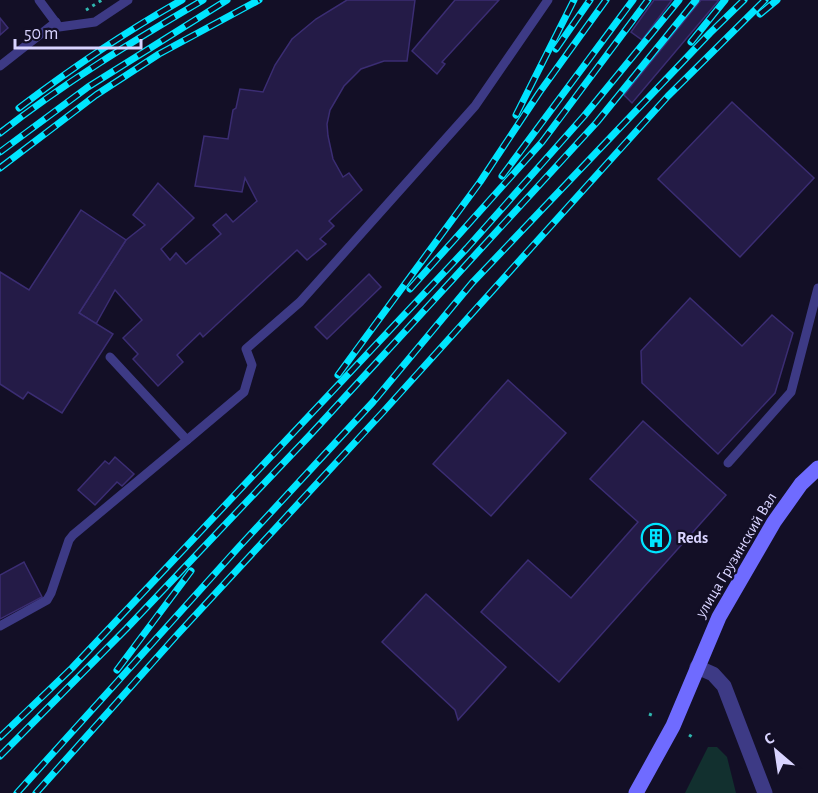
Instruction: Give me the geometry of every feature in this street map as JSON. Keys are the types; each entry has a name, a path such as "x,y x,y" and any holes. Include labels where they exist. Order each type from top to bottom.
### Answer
{"main road":[{"name":"улица Грузинский Вал","path":"636,793 673,726 719,617 774,522 801,484 818,468"}],"street":[{"path":"697,668 713,674 724,686 765,793"}],"lane":[{"path":"39,0 59,27 95,22 128,0"},
{"path":"0,626 47,600 69,540 73,535 244,392 252,365 246,349 300,303 475,106 548,0"},
{"path":"0,66 56,22"},
{"path":"728,463 791,392 818,288"},
{"path":"110,357 187,440"}],"path":[{"path":"689,735 694,738"}],"green space":[{"path":"708,747 717,747 727,757 736,793 685,793"}],"building":[{"path":"347,0 415,0 407,61 384,61 361,69 344,86 330,110 327,124 333,159 343,177 349,173 362,190 329,221 334,226 320,239 326,244 307,260 297,250 203,337 200,333 177,355 183,362 158,386 133,359 138,354 123,338 142,320 115,290 96,324 79,313 126,240 145,225 133,215 158,183 194,218 161,249 170,260 176,253 186,264 221,234 213,225 226,214 233,222 257,201 245,178 242,192 195,186 204,136 228,139 233,110 236,108 240,89 263,92 275,65 292,39 316,19"},
{"path":"455,0 499,0 442,62 445,64 437,74 412,51"},
{"path":"654,0 672,0 642,40 631,32"},
{"path":"701,0 719,0 632,103 624,95"},
{"path":"0,18 8,28 0,35"},
{"path":"732,102 814,178 740,257 658,179"},
{"path":"81,210 126,240 79,313 113,334 62,413 28,392 23,399 0,384 0,272 29,290"},
{"path":"369,274 381,287 327,339 315,327"},
{"path":"690,298 742,346 772,315 793,333 775,393 718,454 642,383 641,351"},
{"path":"508,380 566,433 491,516 433,464"},
{"name":"Reds","path":"643,421 726,495 559,682 481,612 528,560 571,598 638,522 590,479"},
{"path":"115,457 134,474 122,486 117,482 95,505 78,490 105,461 109,464"},
{"path":"24,562 42,597 0,619 0,575"},
{"path":"426,594 506,667 458,720 455,710 382,642"}],"railway":[{"path":"19,108 99,51 182,0"},
{"path":"0,133 99,63 203,0"},
{"path":"0,152 88,87 227,0"},
{"path":"0,168 96,95 159,54 259,0"},
{"path":"516,115 574,0"},
{"path":"556,49 590,0"},
{"path":"338,375 480,182 539,93 606,0"},
{"path":"502,176 633,0"},
{"path":"410,289 542,142 648,0"},
{"path":"0,737 72,668 467,248 584,116 679,0"},
{"path":"0,756 126,629 311,434 597,122 696,0"},
{"path":"691,42 725,0"},
{"path":"17,793 373,402 472,283 744,0"},
{"path":"36,793 668,96 765,0"},
{"path":"760,14 777,0"},
{"path":"117,670 191,571"}],"place":[{"name":"Reds","path":"656,538"}]}
